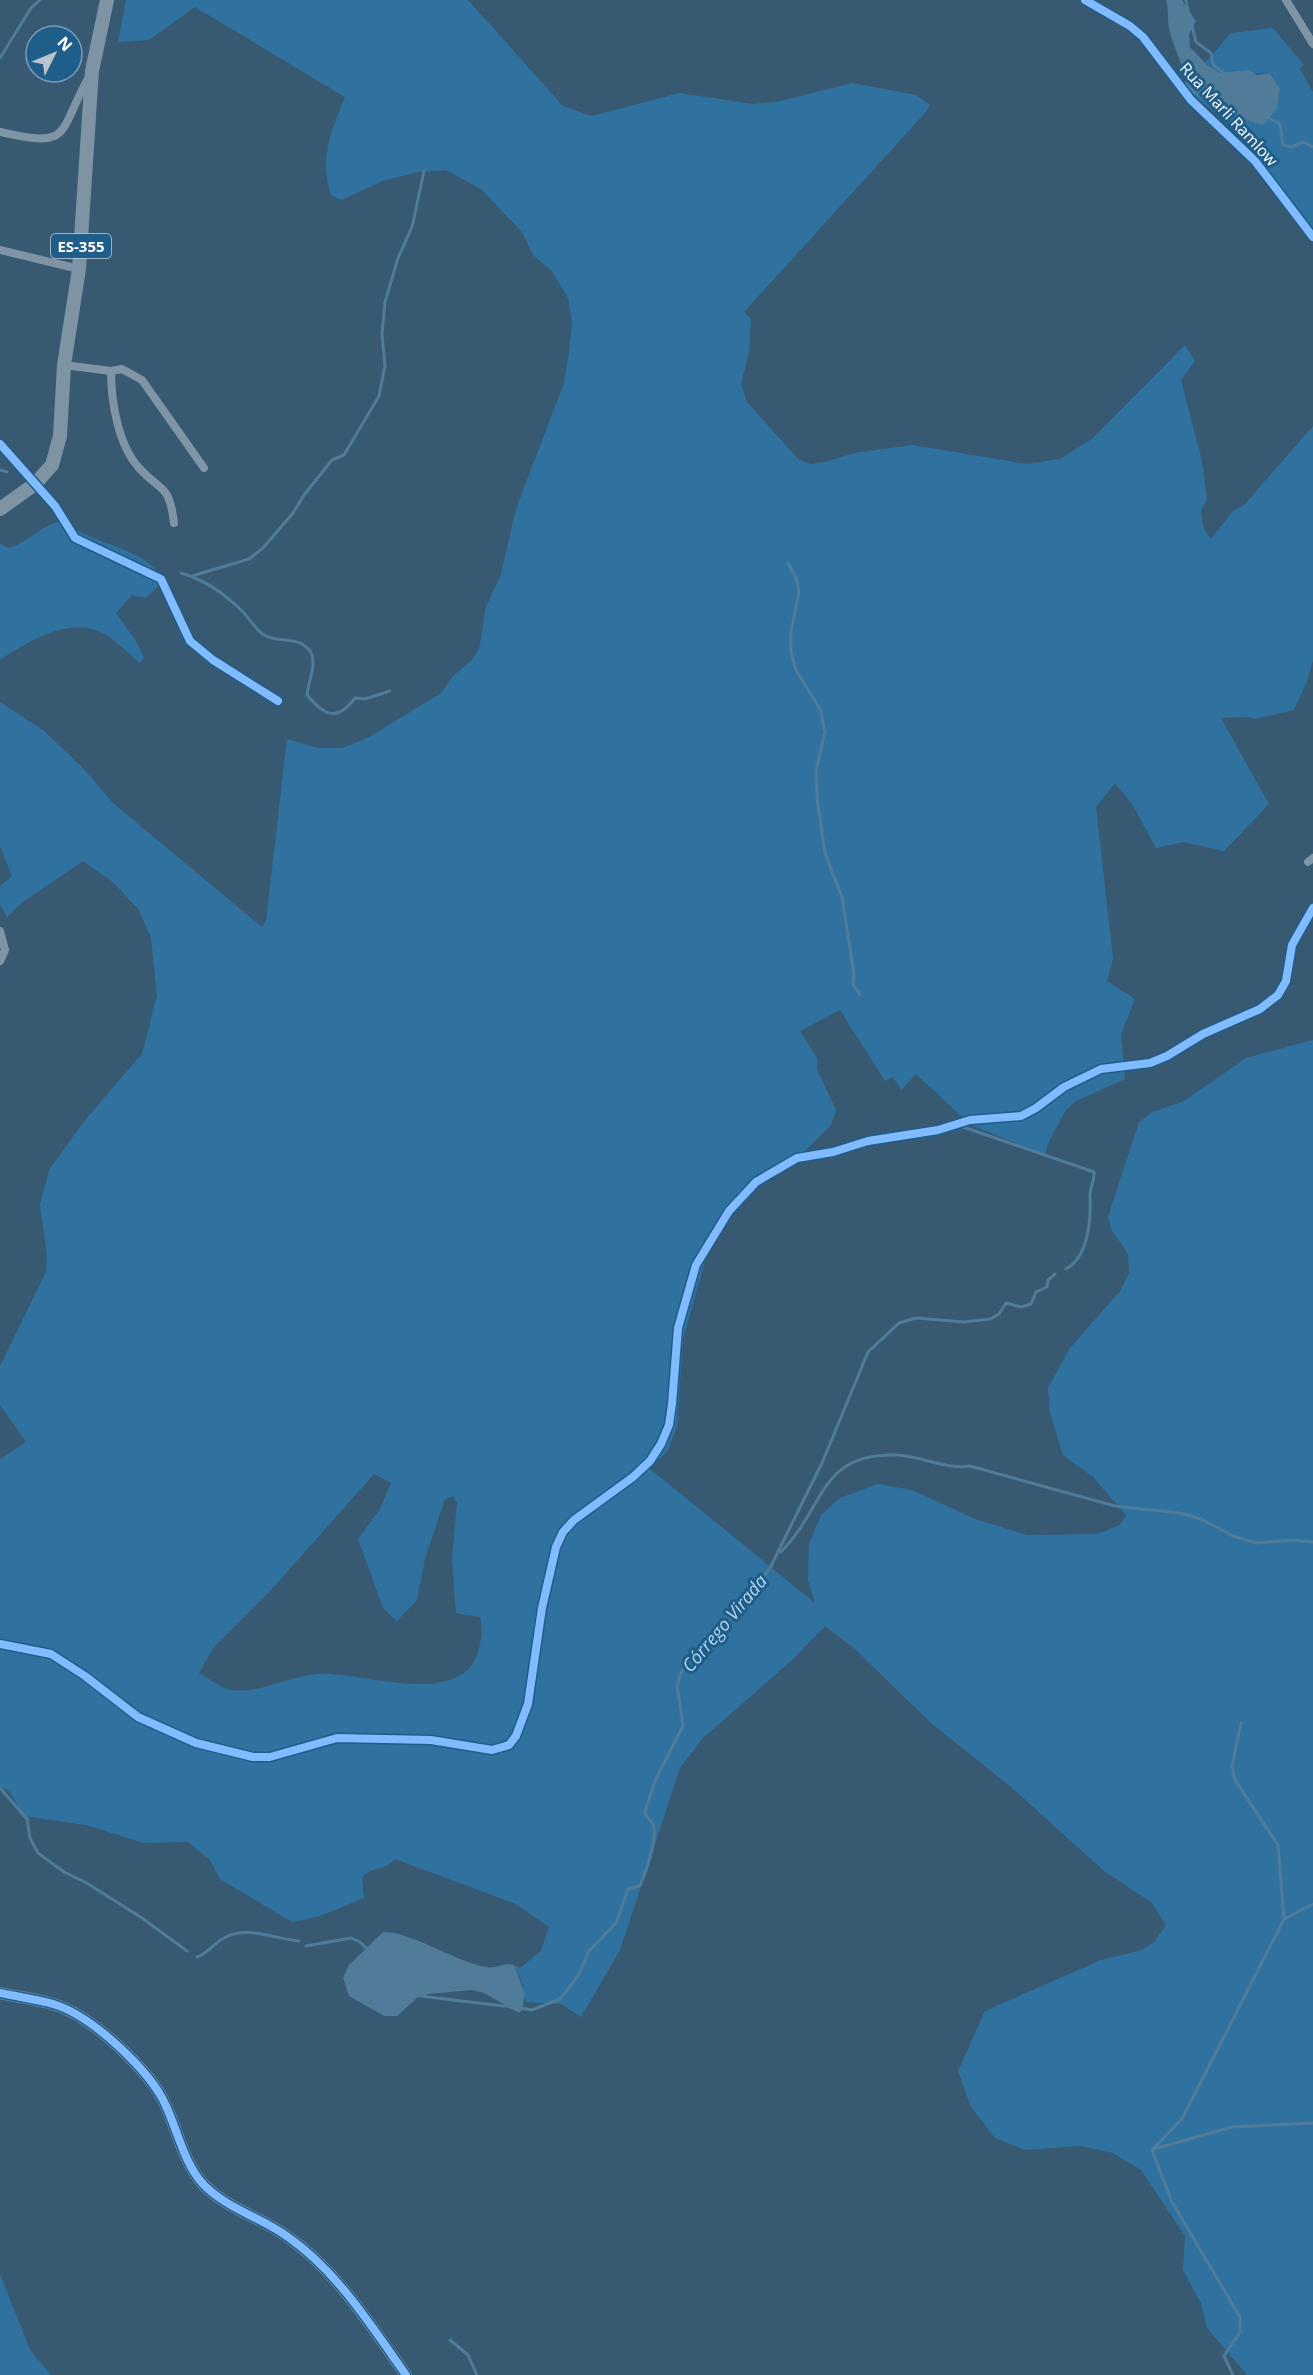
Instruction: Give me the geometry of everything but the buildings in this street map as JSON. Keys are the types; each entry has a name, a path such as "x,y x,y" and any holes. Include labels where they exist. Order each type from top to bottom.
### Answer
{"main road":[{"name":"ES-355","path":"0,509 35,484 52,465 60,436 64,365 79,269 92,71 107,0"}],"street":[{"name":"Rua Marli Ramlow","path":"1085,0 1121,21 1143,38 1191,100 1255,161 1313,237"},
{"path":"1286,0 1313,44"},
{"path":"0,132 34,140 56,136 66,126 92,71"},
{"path":"0,250 79,269"},
{"path":"64,365 111,371 122,369 142,380 204,468"},
{"path":"111,371 112,402 124,441 139,468 167,491 174,524"},
{"path":"0,444 55,506 75,538 161,579 185,634 196,647 278,701"},
{"path":"0,1644 51,1654 85,1676 138,1718 196,1743 254,1757 270,1757 337,1738 431,1740 492,1750 509,1745 516,1736 528,1704 545,1590 556,1547 563,1532 573,1520 633,1477 650,1461 661,1444 669,1425 678,1328 696,1265 710,1238 729,1211 756,1182 797,1158 833,1152 868,1141 938,1130 970,1120 1021,1116 1064,1087 1101,1070 1150,1063 1167,1056 1203,1034 1260,1009 1278,995 1286,981 1292,945 1313,908"},
{"path":"0,931 5,950 0,961"},
{"path":"0,1993 54,2004 71,2012 122,2052 155,2087 165,2103 186,2156 202,2183 223,2201 269,2225 305,2250 374,2329 406,2375"}],"shaded area":[{"path":"126,0 468,0 563,106 591,116 680,93 753,104 777,102 852,83 916,95 930,105 924,114 744,312 751,319 749,352 741,384 747,402 798,459 810,464 854,453 913,445 1027,464 1060,459 1093,438 1185,345 1195,361 1181,380 1202,461 1207,499 1201,510 1203,527 1211,539 1233,511 1244,505 1313,426 1313,660 1306,684 1294,710 1255,719 1221,718 1269,804 1224,851 1183,842 1156,848 1132,804 1115,783 1096,807 1113,959 1107,981 1135,999 1121,1034 1125,1079 1076,1101 1066,1110 1048,1143 1045,1155 971,1125 916,1074 901,1090 893,1077 885,1081 840,1010 800,1031 817,1058 817,1069 836,1110 831,1125 805,1151 761,1181 735,1211 708,1251 683,1339 677,1426 668,1451 649,1468 815,1603 808,1580 809,1544 821,1515 840,1498 878,1484 912,1490 975,1519 1028,1535 1097,1534 1120,1525 1126,1515 1093,1477 1063,1455 1050,1413 1048,1388 1070,1348 1120,1291 1129,1273 1128,1254 1111,1229 1108,1217 1139,1122 1153,1112 1184,1101 1246,1058 1313,1040 1313,2375 1247,2375 1207,2328 1201,2303 1183,2270 1185,2236 1141,2170 1113,2153 1080,2146 1025,2150 995,2138 971,2107 958,2071 985,2011 1101,1960 1142,1950 1154,1942 1166,1925 1152,1903 1104,1871 1011,1787 931,1723 855,1649 825,1626 791,1661 703,1738 680,1768 620,1950 581,2017 561,2004 525,2002 523,1985 514,1965 520,1968 541,1951 549,1927 516,1904 395,1859 386,1866 365,1874 362,1878 364,1898 320,1916 292,1922 220,1879 210,1860 188,1842 144,1843 86,1825 24,1816 9,1791 0,1787 0,1459 26,1442 0,1405 0,1366 46,1272 47,1254 40,1205 49,1170 85,1120 142,1054 157,995 151,938 139,910 113,882 83,861 23,902 7,917 0,905 0,886 12,876 0,846 0,702 43,730 81,766 114,804 262,927 266,921 287,739 317,748 342,748 366,739 441,693 453,676 472,660 480,646 485,609 501,574 516,509 564,383 572,323 568,298 552,271 533,255 522,232 481,189 446,170 418,172 383,181 341,200 331,195 326,157 331,134 345,97 195,7 149,40 118,42","holes":["374,1474 391,1483 380,1509 358,1539 383,1608 397,1621 417,1600 425,1558 445,1499 453,1496 457,1503 452,1558 456,1613 480,1617 482,1627 478,1652 468,1669 452,1679 431,1684 407,1684 317,1674 242,1691 227,1689 199,1673 214,1647 271,1590"]},
{"path":"1166,0 1182,0 1196,21 1189,34 1190,47 1207,65 1220,73 1249,70 1257,75 1270,73 1280,89 1277,109 1263,125 1223,113 1186,88 1186,81 1169,28"},
{"path":"1273,28 1304,65 1300,69 1313,92 1313,231 1230,125 1181,85 1187,81 1186,88 1263,125 1277,108 1280,89 1270,73 1220,73 1205,63 1231,33"},
{"path":"64,521 88,536 143,560 155,568 164,580 146,598 132,595 116,613 136,641 144,658 140,663 101,632 83,628 70,628 45,635 0,660 0,544 10,548 49,525"},
{"path":"383,1932 406,1936 475,1964 490,1967 514,1965 525,1994 522,2010 519,2013 484,1993 472,1990 428,1994 417,1998 397,2016 384,2016 349,1996 343,1978 349,1965"},
{"path":"0,2274 30,2350 51,2375 0,2375"}],"waterway":[{"path":"0,58 31,8 40,0"},
{"path":"1186,0 1188,11"},
{"path":"1192,26 1196,42 1211,53 1215,66 1227,75"},
{"path":"1267,117 1280,124 1283,145 1291,147 1304,142 1313,147"},
{"path":"192,576 249,559 263,548 293,513 304,495 332,460 344,455 379,396 385,366 382,334 385,302 398,258 412,227 424,171"},
{"path":"0,470 7,472"},
{"path":"788,563 796,578 799,592 791,632 791,652 796,670 820,709 825,732 816,770 817,798 825,853 842,897 854,974 853,985 860,994"},
{"path":"181,573 206,583 228,598 264,635 294,641 305,646 310,651 313,661 307,695 325,711 336,713 342,711 355,698 365,699 390,691"},
{"path":"963,1127 1094,1172 1090,1192 1087,1236 1080,1255 1066,1269"},
{"name":"Córrego Virada","path":"521,2008 532,2010 560,1999 578,1976 589,1951 616,1923 628,1889 640,1886 654,1838 653,1824 645,1812 655,1781 683,1726 677,1685 681,1673 691,1657 739,1610 770,1568 822,1463 868,1352 899,1323 916,1318 964,1322 990,1319 999,1314 1006,1303 1021,1307 1031,1304 1036,1292 1047,1287 1048,1280 1055,1274"},
{"path":"781,1552 795,1535 826,1486 838,1473 852,1463 871,1457 897,1455 943,1465 970,1466 1115,1506 1180,1513 1201,1519 1233,1536 1256,1543 1293,1540 1313,1542"},
{"path":"1152,2150 1182,2119 1284,1919 1278,1845 1235,1780 1232,1766 1241,1723"},
{"path":"0,1788 27,1819 30,1838 38,1853 64,1872 85,1882 142,1918 187,1951"},
{"path":"1284,1919 1313,1904"},
{"path":"197,1957 233,1934 261,1934 299,1941"},
{"path":"306,1946 351,1938 360,1942 369,1951"},
{"name":"Córrego Virada","path":"420,1996 512,2007"},
{"path":"1154,2149 1232,2127 1313,2123"},
{"path":"1152,2150 1172,2202 1240,2317 1240,2332 1224,2356 1233,2375"},
{"name":"Córrego Virada","path":"450,2340 468,2355 477,2375"}],"cycle path":[{"path":"1085,0 1130,26 1143,37 1191,100 1255,161 1313,237"},
{"path":"0,444 55,506 75,538 161,579 190,641 213,660 278,701"},
{"path":"0,1644 51,1654 85,1676 138,1717 196,1743 253,1757 270,1757 337,1738 431,1740 492,1750 509,1745 516,1736 528,1704 542,1608 556,1547 563,1532 574,1520 633,1477 650,1461 661,1444 669,1425 678,1328 696,1265 729,1211 756,1182 797,1158 833,1152 868,1141 938,1130 970,1120 1021,1116 1064,1087 1101,1069 1150,1063 1167,1056 1203,1034 1260,1009 1278,995 1286,981 1292,945 1313,908"},
{"path":"0,1993 47,2002 68,2010 101,2032 134,2061 166,2106 196,2176 212,2193 278,2230 322,2266 367,2319 406,2375"}]}
